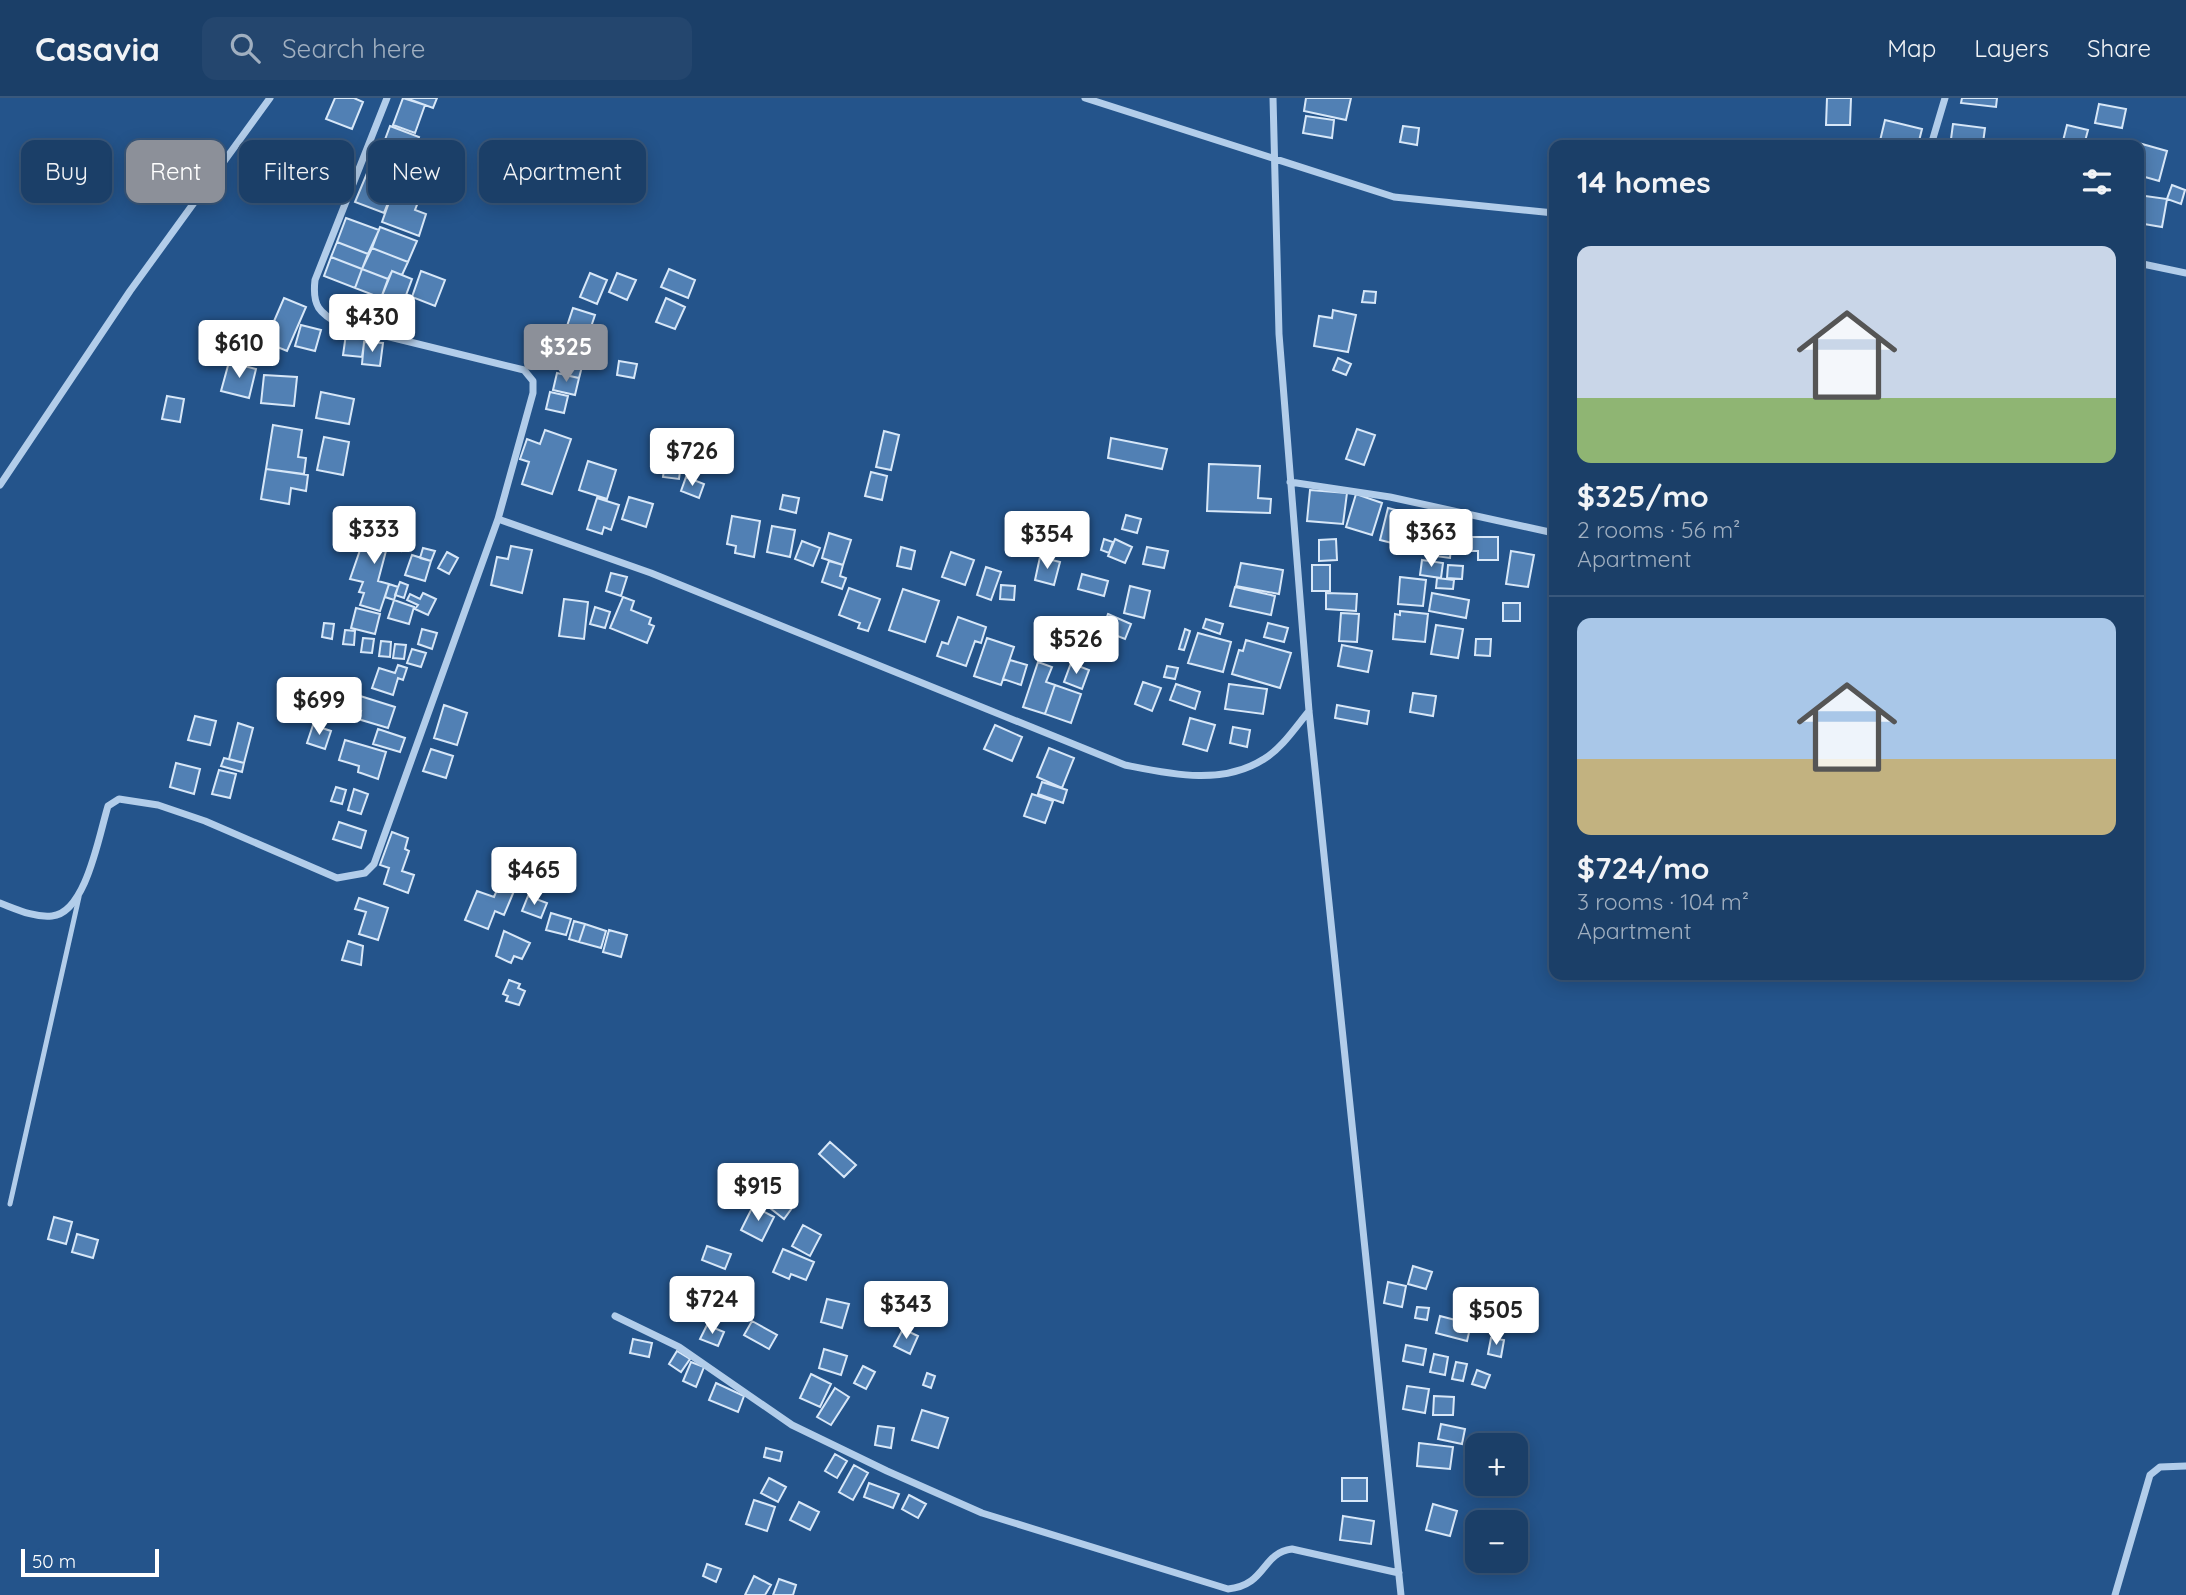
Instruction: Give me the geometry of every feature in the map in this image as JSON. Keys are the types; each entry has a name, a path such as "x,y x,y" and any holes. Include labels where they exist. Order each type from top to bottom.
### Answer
{"street":[{"path":"0,485 130,291 270,98"},
{"path":"0,903 41,916 55,916 66,912 79,897 108,806 119,799 136,799 205,821 337,878 365,873 374,864 499,519 533,393 533,381 524,370 341,325 321,314 315,306 315,279 387,98"},
{"path":"1085,98 1394,197 1549,212"},
{"path":"1273,98 1279,334 1309,711 1401,1595"},
{"path":"1932,140 1945,98"},
{"path":"2144,264 2186,273"},
{"path":"1290,482 1390,497 1549,532"},
{"path":"499,519 651,573 1125,765 1199,776 1245,769 1264,759 1282,744 1309,711"},
{"path":"615,1316 679,1347 792,1425 982,1513 1228,1589 1254,1581 1276,1554 1292,1549 1399,1573"},
{"path":"2115,1595 2150,1475 2160,1467 2186,1466"}],"lane":[{"path":"10,1204 79,897"}],"building":[{"path":"335,98 354,98 363,102 352,129 326,119"},
{"path":"403,98 425,105 415,133 393,125"},
{"path":"406,98 437,98 433,108"},
{"path":"1306,98 1351,98 1346,120 1304,111"},
{"path":"1827,98 1851,98 1850,125 1826,125"},
{"path":"1962,98 1997,98 1996,107 1961,103"},
{"path":"2099,104 2126,109 2122,128 2095,123"},
{"path":"1306,116 1334,120 1332,138 1303,133"},
{"path":"1885,120 1922,129 1919,140 1880,140"},
{"path":"1953,124 1985,128 1983,140 1951,139"},
{"path":"2067,125 2088,130 2085,140 2063,140"},
{"path":"390,126 419,137 418,140 385,140"},
{"path":"1403,126 1419,128 1417,145 1400,142"},
{"path":"2144,145 2167,151 2159,181 2144,177"},
{"path":"368,171 368,203 388,203 384,213 355,202"},
{"path":"2172,185 2185,190 2181,204 2167,199"},
{"path":"2144,196 2167,199 2162,227 2144,224"},
{"path":"389,203 418,203 415,210 426,214 419,236 382,222"},
{"path":"346,218 379,230 368,254 337,242"},
{"path":"380,227 417,241 408,262 372,248"},
{"path":"337,242 368,254 362,269 331,257"},
{"path":"372,248 408,262 402,275 392,271 388,279 362,269"},
{"path":"331,257 362,269 355,288 324,276"},
{"path":"362,269 388,279 381,298 355,288"},
{"path":"669,269 695,280 688,298 661,287"},
{"path":"392,271 412,279 402,306 381,298"},
{"path":"421,271 445,280 435,306 412,297"},
{"path":"590,273 607,280 597,304 580,297"},
{"path":"617,273 636,280 627,300 609,292"},
{"path":"1364,291 1376,292 1375,303 1362,302"},
{"path":"375,296 402,306 395,324 368,314"},
{"path":"284,298 306,307 287,351 265,342"},
{"path":"666,298 685,307 675,329 656,322"},
{"path":"573,308 595,315 589,333 567,326"},
{"path":"1333,310 1356,315 1348,352 1314,346 1319,316 1332,318"},
{"path":"301,325 321,330 315,351 295,346"},
{"path":"346,334 365,337 362,357 343,355"},
{"path":"364,342 383,343 380,366 362,364"},
{"path":"570,355 584,359 579,378 565,375"},
{"path":"1338,358 1351,364 1346,375 1333,370"},
{"path":"619,361 637,364 634,378 617,375"},
{"path":"229,362 256,369 249,398 221,391"},
{"path":"557,373 579,378 575,395 553,390"},
{"path":"264,375 297,377 294,406 261,403"},
{"path":"321,392 354,399 349,424 316,418"},
{"path":"550,392 568,396 564,413 546,409"},
{"path":"167,396 184,399 180,422 162,419"},
{"path":"273,425 302,430 298,457 306,458 304,474 266,469"},
{"path":"1357,429 1375,435 1364,465 1346,459"},
{"path":"545,430 571,439 552,494 522,484 529,462 520,459 527,439 540,444"},
{"path":"884,431 899,435 891,470 876,467"},
{"path":"324,437 349,442 343,475 317,470"},
{"path":"1111,438 1167,449 1162,469 1108,458"},
{"path":"588,461 616,470 607,499 579,490"},
{"path":"665,462 681,464 679,479 663,477"},
{"path":"1209,464 1260,466 1258,498 1271,499 1270,513 1207,511"},
{"path":"266,469 308,475 306,491 291,488 289,504 261,499"},
{"path":"871,472 887,476 882,500 865,496"},
{"path":"686,477 704,484 699,498 681,491"},
{"path":"1310,490 1347,493 1343,524 1307,521"},
{"path":"1356,494 1382,503 1372,535 1346,527"},
{"path":"783,495 799,498 796,513 780,509"},
{"path":"629,497 653,504 646,527 622,519"},
{"path":"597,498 619,505 611,530 604,527 602,534 587,529"},
{"path":"1388,508 1416,515 1408,547 1380,540"},
{"path":"1126,515 1141,519 1137,533 1122,529"},
{"path":"732,516 760,521 754,557 735,553 736,546 727,544"},
{"path":"772,526 795,530 790,557 767,552"},
{"path":"368,527 405,537 401,551 387,547 378,581 389,584 380,611 360,605 364,593 359,592 363,582 350,579"},
{"path":"1430,528 1453,530 1450,558 1427,555"},
{"path":"829,533 851,540 843,565 822,558"},
{"path":"1472,537 1498,537 1498,560 1478,560 1478,551 1472,551"},
{"path":"1104,539 1113,542 1109,553 1101,550"},
{"path":"1115,539 1132,547 1125,563 1108,556"},
{"path":"1336,539 1337,560 1319,561 1319,540"},
{"path":"802,541 820,548 813,566 795,559"},
{"path":"511,546 532,550 522,593 491,585 497,557 508,559"},
{"path":"901,547 915,551 911,569 897,566"},
{"path":"1147,547 1168,551 1164,568 1143,564"},
{"path":"423,548 435,551 431,561 420,558"},
{"path":"1511,551 1534,555 1528,587 1506,584"},
{"path":"447,552 458,558 449,574 438,568"},
{"path":"951,552 974,560 965,585 942,577"},
{"path":"412,555 431,561 425,581 405,575"},
{"path":"1040,557 1060,562 1054,585 1035,580"},
{"path":"1422,560 1443,563 1441,578 1420,575"},
{"path":"829,561 843,565 840,576 846,578 842,589 822,582"},
{"path":"1241,563 1283,570 1279,594 1236,586"},
{"path":"1312,565 1330,565 1330,591 1312,591"},
{"path":"1448,565 1463,566 1462,579 1447,578"},
{"path":"986,567 1001,572 991,600 977,595"},
{"path":"611,573 627,577 621,596 606,591"},
{"path":"1082,574 1108,581 1104,596 1078,589"},
{"path":"1400,577 1426,580 1423,606 1398,604"},
{"path":"1437,578 1454,580 1453,589 1436,588"},
{"path":"400,582 408,585 404,598 395,595"},
{"path":"389,584 398,587 394,600 385,597"},
{"path":"1001,585 1015,586 1014,600 1000,599"},
{"path":"1130,586 1150,591 1144,618 1124,613"},
{"path":"1235,587 1275,596 1271,615 1230,606"},
{"path":"849,588 880,599 868,631 858,628 860,623 839,615"},
{"path":"903,589 939,601 925,642 889,630"},
{"path":"423,593 436,599 428,615 415,609 418,605 407,600 410,594 420,599"},
{"path":"1326,593 1357,594 1356,611 1326,609"},
{"path":"1432,593 1469,600 1466,618 1429,611"},
{"path":"623,597 634,601 631,610 651,618 649,624 654,626 647,643 610,628"},
{"path":"564,599 588,602 584,639 559,636"},
{"path":"394,600 414,607 409,624 388,618"},
{"path":"1503,603 1520,603 1520,621 1503,621"},
{"path":"595,607 610,612 605,628 590,624"},
{"path":"356,608 380,614 375,634 351,628"},
{"path":"1400,611 1428,614 1425,642 1393,639 1395,614 1400,615"},
{"path":"1341,613 1359,614 1357,642 1339,641"},
{"path":"1108,614 1131,624 1125,639 1102,630"},
{"path":"958,617 986,627 981,643 975,641 966,666 937,656 942,642 948,644"},
{"path":"1206,619 1223,624 1220,634 1203,628"},
{"path":"324,623 334,624 332,639 322,637"},
{"path":"1268,623 1288,628 1284,642 1264,637"},
{"path":"1436,625 1463,629 1458,658 1431,654"},
{"path":"422,629 437,633 432,649 418,644"},
{"path":"1185,629 1190,631 1184,650 1179,649"},
{"path":"345,630 355,631 354,645 343,644"},
{"path":"1198,633 1231,642 1223,672 1188,663"},
{"path":"363,638 374,639 372,653 361,652"},
{"path":"987,638 1014,647 1001,685 974,676"},
{"path":"1476,639 1491,639 1490,656 1475,655"},
{"path":"1246,640 1291,653 1280,688 1232,674 1239,650 1243,651"},
{"path":"381,641 391,642 390,657 379,656"},
{"path":"395,644 406,645 404,659 393,658"},
{"path":"1342,645 1372,651 1368,672 1338,666"},
{"path":"412,649 426,653 421,667 407,663"},
{"path":"1010,660 1027,665 1021,685 1003,679"},
{"path":"1038,662 1052,667 1046,682 1055,685 1045,714 1023,707"},
{"path":"1071,663 1089,670 1082,689 1064,682"},
{"path":"398,665 407,668 403,680 398,678 393,695 372,688 379,668 395,673"},
{"path":"1167,666 1178,668 1175,679 1164,677"},
{"path":"1143,682 1161,688 1152,711 1135,704"},
{"path":"1176,684 1200,692 1195,709 1170,700"},
{"path":"1229,684 1267,689 1263,714 1225,709"},
{"path":"1055,685 1081,694 1071,723 1045,714"},
{"path":"1413,693 1436,696 1433,716 1410,712"},
{"path":"357,695 395,707 388,728 358,719 361,711 353,709"},
{"path":"444,705 467,713 457,745 434,738"},
{"path":"1337,705 1369,711 1367,724 1335,718"},
{"path":"195,716 216,721 210,745 188,740"},
{"path":"1190,718 1215,725 1207,751 1183,744"},
{"path":"238,723 253,728 244,763 229,759"},
{"path":"313,725 331,731 325,749 307,743"},
{"path":"995,725 1022,737 1012,761 984,749"},
{"path":"1233,727 1250,730 1247,747 1230,743"},
{"path":"378,729 405,738 400,752 373,744"},
{"path":"345,740 386,752 378,779 358,772 359,766 339,760"},
{"path":"1049,748 1074,758 1062,788 1037,777"},
{"path":"431,749 453,756 446,778 423,771"},
{"path":"224,758 244,763 242,772 221,766"},
{"path":"176,763 200,769 194,794 170,787"},
{"path":"219,770 236,774 230,798 212,794"},
{"path":"1042,782 1067,790 1063,803 1038,794"},
{"path":"336,787 346,790 342,804 331,801"},
{"path":"354,789 368,794 361,814 348,810"},
{"path":"1032,794 1053,801 1045,823 1024,816"},
{"path":"339,822 366,831 361,848 333,839"},
{"path":"392,832 408,838 405,849 409,851 402,871 414,875 408,893 384,884 389,868 380,865"},
{"path":"499,885 514,891 504,915 495,911 488,929 465,920 477,891 494,897"},
{"path":"528,896 547,903 541,918 522,911"},
{"path":"359,898 388,908 378,940 359,934 366,912 355,909"},
{"path":"551,913 571,919 566,935 546,930"},
{"path":"574,921 585,924 579,942 569,939"},
{"path":"585,924 606,931 601,948 579,942"},
{"path":"609,930 627,935 621,957 603,952"},
{"path":"504,931 530,943 522,959 514,956 511,963 496,956"},
{"path":"348,941 363,946 361,965 342,960"},
{"path":"509,980 520,984 518,988 525,991 519,1005 506,1001 508,996 503,994"},
{"path":"830,1142 856,1165 844,1177 819,1154"},
{"path":"777,1197 792,1208 784,1219 770,1208"},
{"path":"753,1206 774,1217 762,1241 741,1230"},
{"path":"54,1217 72,1222 66,1244 48,1239"},
{"path":"803,1225 821,1235 810,1256 792,1246"},
{"path":"77,1234 98,1240 93,1258 72,1252"},
{"path":"707,1246 731,1254 725,1269 702,1260"},
{"path":"783,1249 814,1262 806,1280 791,1274 789,1279 773,1272"},
{"path":"1413,1266 1432,1272 1426,1289 1408,1284"},
{"path":"1388,1282 1406,1286 1402,1307 1384,1303"},
{"path":"827,1299 849,1304 842,1328 821,1322"},
{"path":"1417,1307 1429,1308 1427,1320 1415,1318"},
{"path":"1440,1316 1471,1324 1467,1341 1436,1333"},
{"path":"752,1321 777,1335 769,1349 744,1335"},
{"path":"707,1325 724,1332 718,1346 700,1339"},
{"path":"903,1329 918,1336 910,1354 894,1346"},
{"path":"1491,1338 1504,1340 1501,1357 1488,1354"},
{"path":"633,1339 652,1343 649,1357 630,1353"},
{"path":"1406,1345 1426,1349 1423,1365 1403,1361"},
{"path":"824,1349 847,1356 841,1375 819,1368"},
{"path":"677,1351 690,1359 681,1372 669,1364"},
{"path":"1434,1354 1448,1357 1445,1375 1430,1372"},
{"path":"691,1362 704,1367 696,1387 683,1381"},
{"path":"1456,1362 1467,1364 1463,1381 1452,1379"},
{"path":"863,1366 875,1372 866,1389 854,1383"},
{"path":"1477,1370 1490,1375 1485,1388 1472,1384"},
{"path":"927,1373 935,1376 931,1388 923,1385"},
{"path":"811,1374 831,1384 820,1407 800,1398"},
{"path":"716,1383 744,1396 738,1412 709,1400"},
{"path":"1407,1386 1429,1389 1425,1413 1403,1409"},
{"path":"835,1388 849,1397 831,1425 817,1417"},
{"path":"1434,1396 1454,1397 1453,1415 1433,1415"},
{"path":"922,1410 948,1418 938,1448 912,1440"},
{"path":"1441,1424 1465,1429 1462,1444 1438,1439"},
{"path":"878,1426 894,1428 891,1448 875,1445"},
{"path":"1419,1443 1453,1447 1450,1469 1417,1466"},
{"path":"766,1448 782,1452 780,1461 764,1457"},
{"path":"835,1454 847,1461 837,1478 825,1471"},
{"path":"854,1465 868,1473 853,1500 839,1492"},
{"path":"769,1478 786,1487 778,1502 761,1493"},
{"path":"1342,1478 1367,1478 1367,1501 1342,1501"},
{"path":"869,1483 899,1494 893,1508 864,1497"},
{"path":"909,1495 926,1504 918,1518 902,1509"},
{"path":"754,1500 775,1507 767,1531 746,1524"},
{"path":"799,1502 819,1512 810,1530 790,1520"},
{"path":"1433,1504 1457,1511 1450,1536 1426,1530"},
{"path":"1343,1516 1374,1521 1371,1544 1340,1540"},
{"path":"707,1564 721,1569 716,1582 703,1576"},
{"path":"754,1576 771,1585 765,1595 745,1595"},
{"path":"779,1579 796,1585 793,1595 773,1595"}]}
